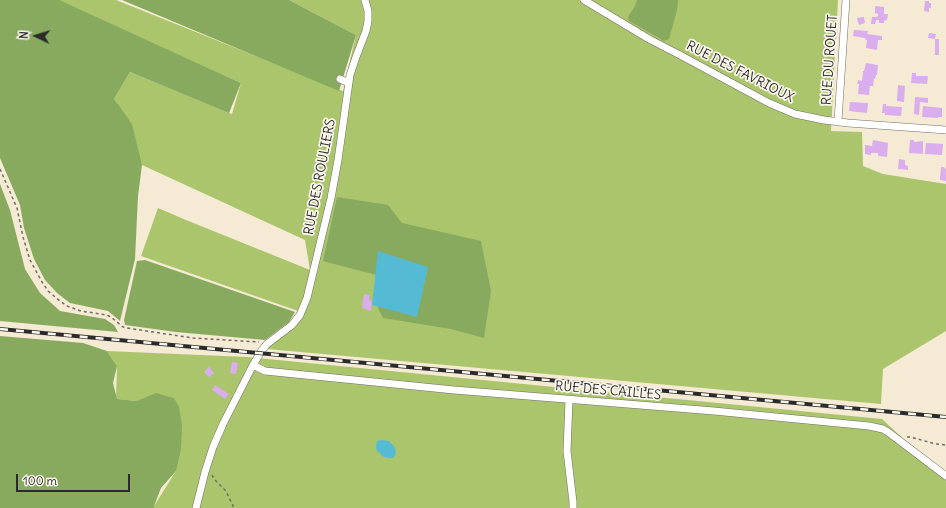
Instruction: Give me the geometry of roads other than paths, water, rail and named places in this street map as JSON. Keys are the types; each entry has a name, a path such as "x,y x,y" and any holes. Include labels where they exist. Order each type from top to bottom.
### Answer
{"street":[{"name":"RUE DES ROULIERS","path":"196,508 205,472 222,424 252,366 267,344 292,325 300,315 307,298 335,175 350,75 366,32 368,11 365,0"},
{"name":"RUE DES FAVRIOUX","path":"584,0 649,39 769,102 795,114 838,121 946,130"},
{"name":"RUE DU ROUET","path":"838,121 846,0"},
{"path":"340,79 349,83"},
{"name":"RUE DES CAILLES","path":"252,366 265,371 454,390 857,424 883,429 906,441 946,476"},
{"path":"569,400 567,451 573,508"}],"water":[{"path":"378,251 428,267 417,317 372,305"},
{"path":"377,441 389,441 394,446 396,451 393,458 384,457 377,451"}],"railway":[{"path":"0,329 946,417"}]}
